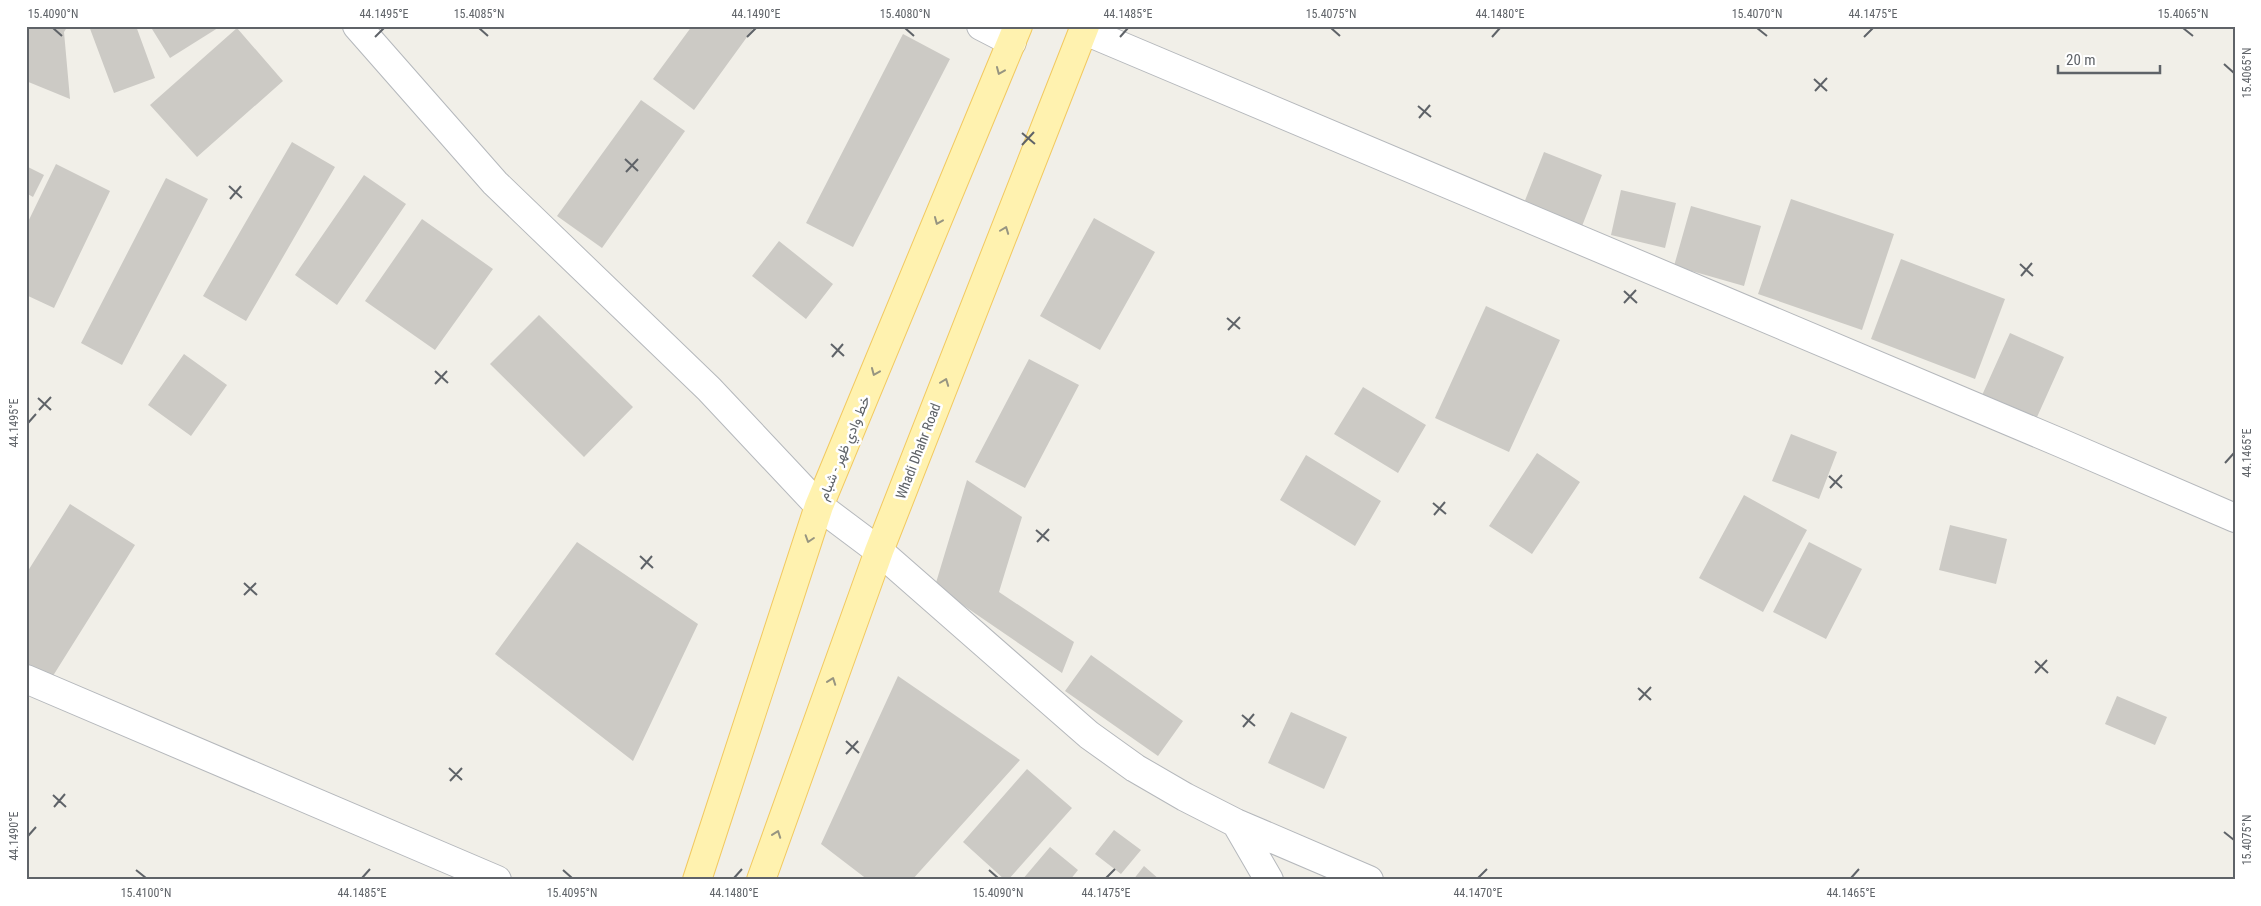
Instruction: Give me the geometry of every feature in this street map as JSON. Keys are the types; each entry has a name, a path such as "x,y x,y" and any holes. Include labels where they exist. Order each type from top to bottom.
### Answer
{"main road":[{"name":"Whadi Dhahr Road","path":"761,880 879,551 1084,28"},
{"name":"خط وادي ظهر - شبام","path":"697,880 819,506 1015,34"}],"street":[{"path":"357,26 496,183 708,389 819,506 879,551 1089,735 1136,768 1185,797 1236,823 1369,880"},
{"path":"981,26 1015,34"},
{"path":"1084,28 2235,518"},
{"path":"26,679 497,880"},
{"path":"1236,823 1269,880"}],"building":[{"path":"26,26 68,26 64,32 70,99 26,81"},
{"path":"89,26 136,26 155,78 114,93"},
{"path":"156,26 221,26 170,58 152,29"},
{"path":"692,26 755,26 694,110 653,79"},
{"path":"237,28 283,81 197,157 150,105"},
{"path":"903,34 950,59 853,247 806,223"},
{"path":"641,100 685,131 602,248 557,216"},
{"path":"292,142 335,167 246,321 203,296"},
{"path":"1544,152 1602,175 1575,244 1517,221"},
{"path":"56,164 110,191 54,308 26,295 26,226"},
{"path":"28,167 44,175 33,197 26,193"},
{"path":"364,175 406,204 337,305 295,275"},
{"path":"166,178 208,199 122,365 81,343"},
{"path":"1621,190 1676,203 1665,248 1611,235"},
{"path":"1791,199 1894,234 1862,330 1758,294"},
{"path":"1691,206 1761,226 1744,286 1674,266"},
{"path":"1094,218 1155,252 1100,350 1040,316"},
{"path":"422,219 493,269 435,350 365,301"},
{"path":"779,241 833,284 806,319 752,276"},
{"path":"1901,259 2005,299 1975,379 1871,339"},
{"path":"1486,306 1560,340 1509,452 1435,418"},
{"path":"539,315 633,407 584,457 490,364"},
{"path":"2010,333 2064,357 2033,426 1979,402"},
{"path":"184,354 227,385 191,436 148,405"},
{"path":"1029,359 1079,385 1025,488 975,462"},
{"path":"1363,387 1426,425 1398,473 1334,434"},
{"path":"1791,434 1837,452 1819,499 1772,481"},
{"path":"1537,453 1580,482 1532,554 1489,526"},
{"path":"1306,455 1381,501 1355,546 1280,500"},
{"path":"967,480 1022,517 999,592 1074,642 1062,673 935,586"},
{"path":"1744,495 1807,530 1763,612 1699,578"},
{"path":"70,504 135,545 51,679 26,664 26,574"},
{"path":"1950,525 2007,539 1996,584 1939,570"},
{"path":"577,542 698,624 633,761 495,654"},
{"path":"1809,542 1862,569 1826,639 1773,612"},
{"path":"1091,655 1183,721 1158,756 1065,691"},
{"path":"898,676 1020,760 912,880 868,880 821,844"},
{"path":"2117,696 2167,717 2155,745 2105,724"},
{"path":"1291,712 1347,737 1324,789 1268,763"},
{"path":"1027,769 1072,808 1008,880 1005,880 963,842"},
{"path":"1114,830 1141,850 1121,874 1095,854"},
{"path":"1050,847 1078,870 1070,880 1022,880"},
{"path":"1144,866 1160,880 1133,880"}]}
